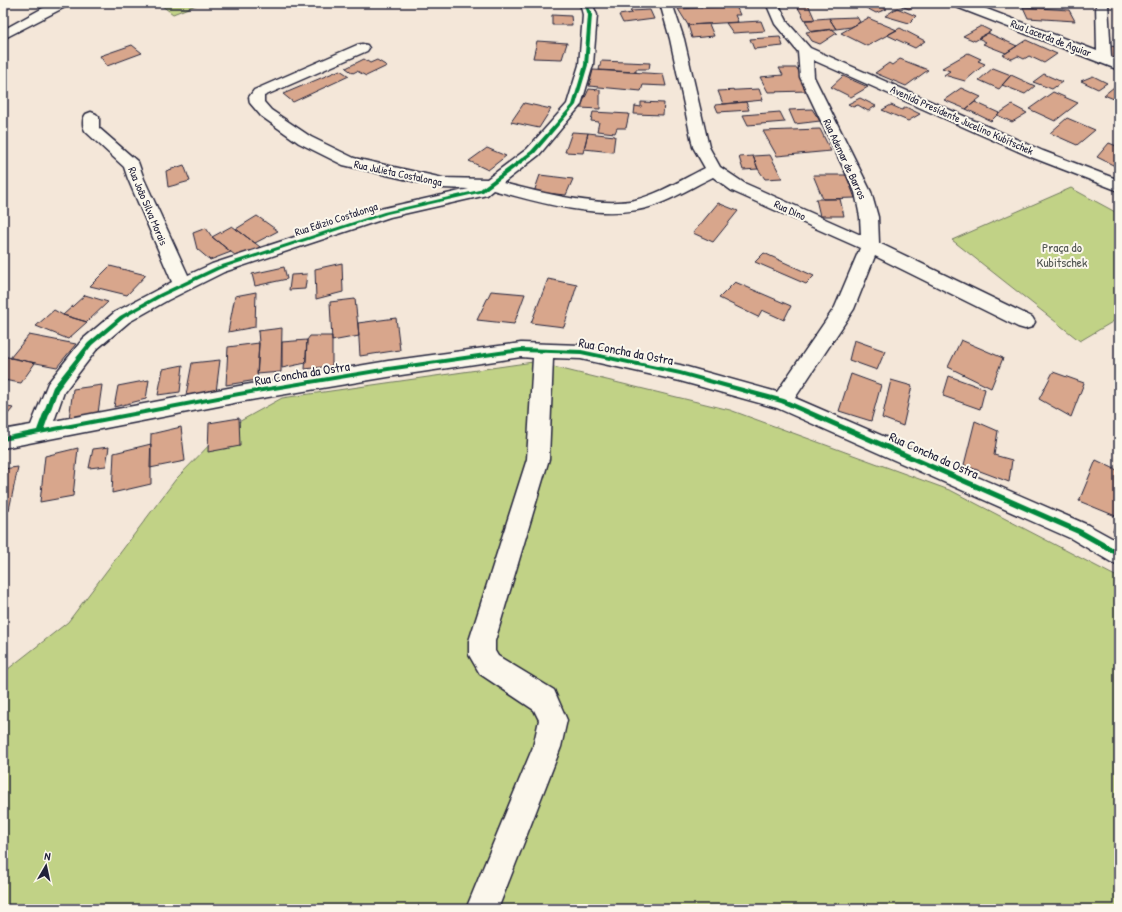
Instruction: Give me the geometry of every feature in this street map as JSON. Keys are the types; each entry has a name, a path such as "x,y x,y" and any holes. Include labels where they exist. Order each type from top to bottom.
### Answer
{"street":[{"path":"3,35 62,3"},
{"name":"Rua Edizio Costalonga","path":"40,431 55,389 90,344 122,317 218,268 386,213 481,191 533,152 574,106 586,64 590,15 586,3"},
{"name":"Rua Dino","path":"666,3 677,39 701,147 714,170 738,187 870,246 1025,322"},
{"path":"772,3 782,24 805,51"},
{"name":"Rua Lacerda de Aguiar","path":"959,3 1119,66"},
{"path":"1102,3 1104,59"},
{"name":"Rua Julieta Costalonga","path":"362,48 259,93 256,97 257,103 266,113 305,140 349,162 443,183 489,184"},
{"name":"Avenida Presidente Jucelino Kubitschek","path":"805,51 1037,154 1119,186"},
{"name":"Rua Ademar de Barros","path":"782,401 844,309 870,246 869,217 863,192 807,77 805,51"},
{"name":"Rua João Silva Morais","path":"91,117 91,129 132,165 142,193 183,285"},
{"path":"489,184 542,198 600,207 637,205 661,196 714,170"},
{"name":"Rua Concha da Ostra","path":"3,439 239,394 388,370 521,350 581,352 680,372 782,401 1080,532 1119,554"},
{"path":"482,909 546,747 553,720 544,700 489,665 482,655 482,641 538,459 542,350"}],"green space":[{"path":"158,3 201,3 173,14"},
{"name":"Praça do Kubitschek","path":"1071,188 1119,214 1119,318 1080,341 952,240"},
{"path":"533,362 730,410 952,491 1119,578 1119,909 3,909 3,673 68,622 176,479 224,430 282,398"}],"building":[{"path":"719,3 765,3 720,7"},
{"path":"857,3 876,3 887,9 876,13"},
{"path":"894,3 920,3 909,9"},
{"path":"796,4 808,4 815,20 805,20"},
{"path":"736,6 740,15 735,15 738,22 688,25 678,9"},
{"path":"1023,7 1069,10 1075,21 1028,18"},
{"path":"897,8 916,16 909,23 885,16"},
{"path":"650,10 654,19 623,23 619,15 632,13 630,11"},
{"path":"552,15 571,16 572,25 552,25"},
{"path":"857,17 860,22 851,27 836,29 829,18"},
{"path":"829,18 836,29 811,32 805,20"},
{"path":"868,18 897,30 867,46 841,33"},
{"path":"761,21 765,31 733,33 726,23"},
{"path":"709,24 714,36 692,38 688,25"},
{"path":"981,26 991,31 975,41 963,36"},
{"path":"900,28 925,41 915,48 887,35"},
{"path":"832,29 837,33 820,44 812,41 806,32"},
{"path":"988,33 1017,46 1006,53 983,44 986,42 978,38"},
{"path":"780,37 783,46 754,49 750,39"},
{"path":"1026,40 1057,54 1044,63 1029,56 1024,59 1018,56 1012,59 1003,55"},
{"path":"537,41 567,43 562,59 533,58"},
{"path":"132,45 142,53 107,66 100,56"},
{"path":"1110,46 1119,47 1119,61 1110,59"},
{"path":"968,53 981,59 978,61 985,64 965,81 944,75 950,71 942,68"},
{"path":"364,59 370,63 377,60 387,66 366,76 357,71 353,73 346,68"},
{"path":"900,59 928,70 906,86 875,73 889,63 892,65"},
{"path":"601,61 650,63 649,69 636,69 636,72 599,70"},
{"path":"779,68 797,68 808,91 768,92 760,77 783,75"},
{"path":"993,68 1011,75 999,89 979,80"},
{"path":"340,70 349,76 293,102 283,94"},
{"path":"593,70 663,74 666,86 643,85 641,91 589,86"},
{"path":"1044,74 1062,82 1052,89 1033,82"},
{"path":"1011,75 1035,86 1025,94 1002,85"},
{"path":"843,76 868,87 851,97 831,87"},
{"path":"1093,76 1107,83 1098,89 1081,81"},
{"path":"1119,83 1119,101 1104,95"},
{"path":"961,88 981,97 966,109 944,100"},
{"path":"589,89 600,90 600,109 580,108"},
{"path":"759,89 763,100 723,104 718,91"},
{"path":"1053,92 1078,103 1055,121 1029,109"},
{"path":"860,98 876,106 868,111 858,105 853,107 848,104"},
{"path":"641,102 664,103 663,115 634,114 635,106 641,107"},
{"path":"746,102 749,110 718,112 715,105"},
{"path":"975,102 999,113 991,121 966,109"},
{"path":"524,103 551,109 539,128 511,122"},
{"path":"891,105 902,110 906,107 920,114 908,121 882,110"},
{"path":"1012,105 1027,113 1012,122 997,115"},
{"path":"812,109 820,121 795,124 789,110"},
{"path":"593,112 629,114 626,128 617,128 615,133 597,131 599,122 591,121"},
{"path":"780,112 785,122 748,125 743,115"},
{"path":"1067,118 1095,130 1077,145 1050,133"},
{"path":"820,129 831,151 777,156 763,131"},
{"path":"572,132 588,133 583,153 565,152"},
{"path":"588,133 615,136 613,152 584,149"},
{"path":"1109,143 1119,147 1119,168 1097,157"},
{"path":"487,148 506,156 488,170 469,161"},
{"path":"770,155 782,178 765,179 758,169 753,156"},
{"path":"753,156 758,169 743,170 739,157"},
{"path":"184,165 190,181 168,187 166,171"},
{"path":"540,175 573,179 566,195 534,192"},
{"path":"813,175 846,175 855,198 823,199"},
{"path":"816,199 840,199 844,216 820,216"},
{"path":"718,203 738,211 713,242 693,233"},
{"path":"257,216 278,231 255,243 236,229"},
{"path":"232,226 260,247 240,259 212,237"},
{"path":"206,228 212,237 231,252 210,260 197,249 193,233"},
{"path":"764,253 814,276 806,284 755,262"},
{"path":"342,263 343,292 316,299 315,269"},
{"path":"110,266 146,275 127,295 90,286"},
{"path":"284,267 287,279 255,286 252,274"},
{"path":"307,274 305,289 289,290 291,275"},
{"path":"548,279 577,285 564,327 531,323"},
{"path":"735,282 791,306 784,320 762,310 758,317 719,298"},
{"path":"491,291 525,294 514,324 477,320"},
{"path":"256,292 255,327 228,332 235,296"},
{"path":"85,295 108,302 87,322 63,315"},
{"path":"355,299 359,336 332,341 330,302"},
{"path":"54,310 63,315 87,322 68,339 36,326"},
{"path":"396,318 400,350 360,356 358,323"},
{"path":"282,328 281,372 257,374 259,343 258,331"},
{"path":"29,335 76,344 57,367 10,358"},
{"path":"310,336 332,336 332,366 305,369 307,340"},
{"path":"307,340 306,363 282,368 282,342"},
{"path":"854,340 885,351 877,370 849,360"},
{"path":"961,340 1003,358 991,388 948,367"},
{"path":"259,343 257,380 226,385 228,347"},
{"path":"3,356 35,363 21,383 3,380"},
{"path":"220,360 216,392 186,395 192,363"},
{"path":"183,365 180,392 158,395 163,369"},
{"path":"1053,372 1084,383 1071,417 1039,399"},
{"path":"851,374 881,385 871,421 839,411"},
{"path":"949,376 985,389 980,409 943,396"},
{"path":"149,380 146,399 114,407 118,386"},
{"path":"891,380 912,386 903,426 882,418"},
{"path":"102,385 98,413 69,419 73,389"},
{"path":"3,406 13,408 3,420"},
{"path":"239,418 240,446 208,452 209,423"},
{"path":"975,421 998,431 994,455 1012,460 1009,482 964,465"},
{"path":"181,427 185,461 150,468 151,434"},
{"path":"151,444 151,484 112,493 114,453"},
{"path":"109,447 106,466 89,468 93,449"},
{"path":"78,448 73,496 40,502 45,456"},
{"path":"1096,460 1119,471 1118,517 1079,501"},
{"path":"18,467 9,510 3,512 3,469"},
{"path":"1119,513 1119,534 1113,531"}],"cycle path":[{"path":"40,431 55,389 90,344 122,317 161,295 218,268 386,213 481,191 533,152 574,105 586,65 590,15 586,3"},
{"path":"3,439 239,394 388,369 521,350 581,352 680,373 782,401 1080,532 1119,554"}]}
